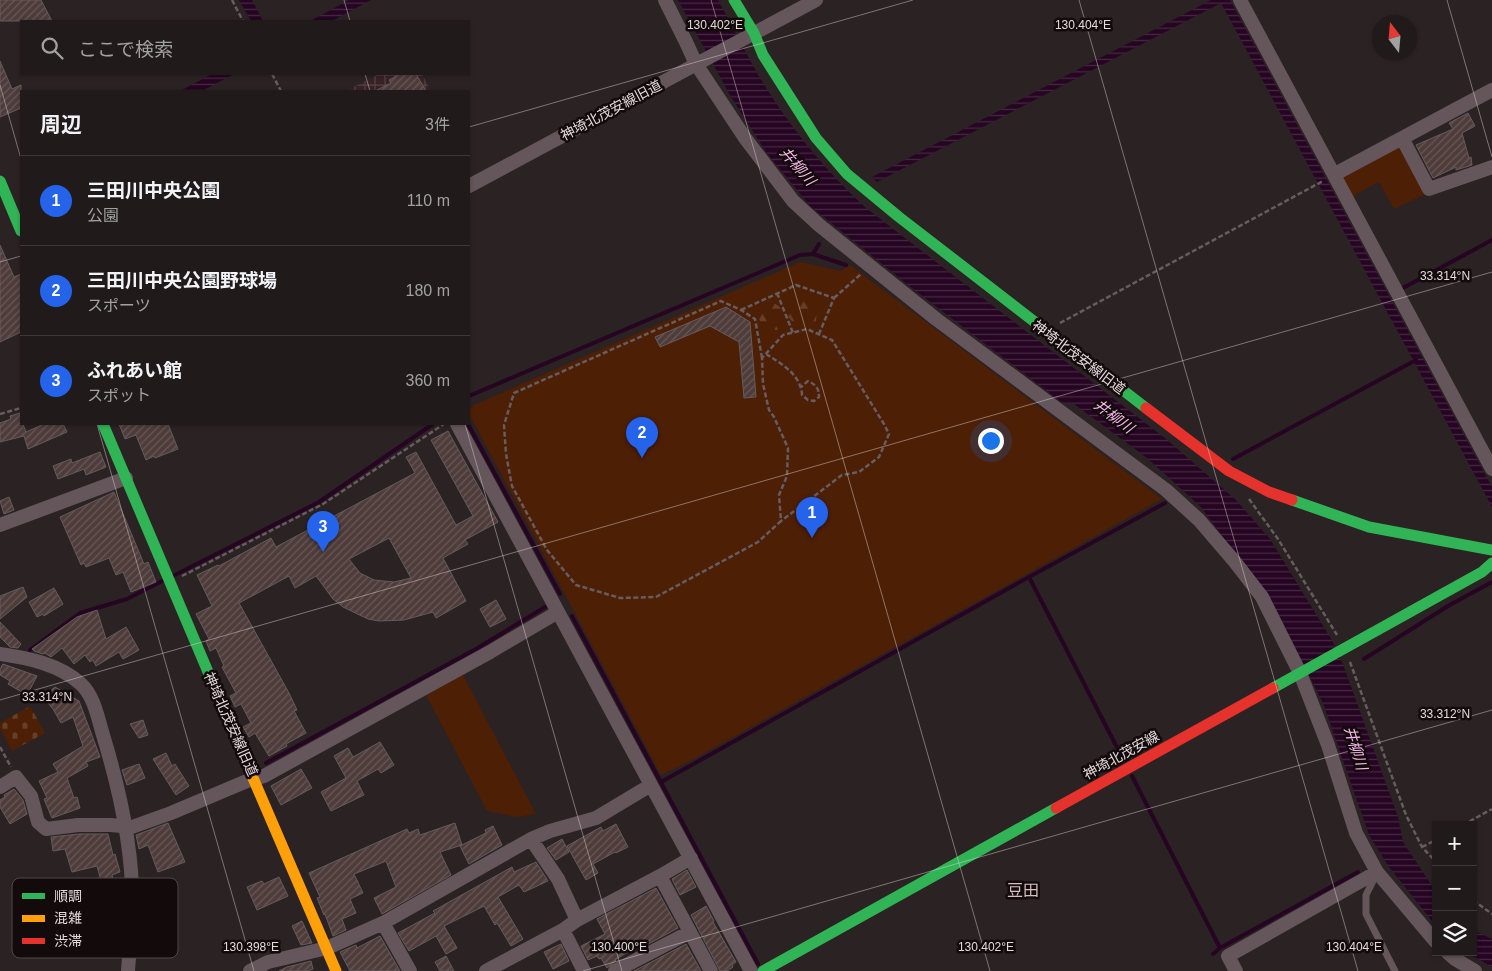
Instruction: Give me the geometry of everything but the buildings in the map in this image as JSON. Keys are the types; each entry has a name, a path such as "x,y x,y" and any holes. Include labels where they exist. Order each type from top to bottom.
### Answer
{"street":[{"path":"665,0 686,42 745,138 793,201 819,225 936,319 1166,490 1199,520 1235,562 1262,597 1300,673 1328,745 1356,832 1377,872 1432,937"},
{"name":"神埼北茂安線旧道","path":"734,0 749,35 816,138 847,174 1045,331 1229,471 1269,492 1369,527 1492,550"},
{"path":"749,35 816,0"},
{"path":"1240,0 1492,469"},
{"name":"神埼北茂安線旧道","path":"470,185 749,35"},
{"path":"1335,174 1492,90"},
{"path":"1402,138 1429,189 1492,167"},
{"path":"1,184 20,229"},
{"name":"神埼北茂安線旧道","path":"103,425 169,583 255,779 336,971"},
{"path":"458,425 751,971"},
{"path":"0,526 126,478"},
{"name":"神埼北茂安線","path":"762,971 1482,572 1492,563"},
{"path":"0,787 16,777 30,796 38,822 46,829 78,825 132,827 171,814 247,781 264,776 558,612"},
{"path":"0,654 45,665 66,673 82,685 93,704 112,766 119,826 131,870 131,878"},
{"path":"250,971 268,962 327,948 383,923 531,839 550,831 596,818 652,785"},
{"path":"531,839 558,879 576,920"},
{"path":"486,971 691,858"},
{"path":"1236,971 1228,956 1377,872"},
{"path":"660,876 711,971"},
{"path":"383,923 410,971"},
{"path":"563,930 584,971"},
{"path":"615,971 690,932"},
{"path":"1451,956 1474,971"},
{"path":"128,971 129,958"}],"lane":[{"path":"1377,872 1366,896 1366,914 1395,971"}],"path":[{"path":"232,0 242,20"},
{"path":"273,75 280,90"},
{"path":"1045,331 1315,185"},
{"path":"819,334 834,298 870,266"},
{"path":"741,310 796,285 834,298"},
{"path":"777,294 793,333"},
{"path":"762,358 783,335 807,329 832,340 889,434 879,457 859,472 842,475 781,521 758,542 656,598 620,598 576,585 547,550 512,486 506,454 504,425 514,393 721,301 755,319 768,410 774,417 788,448 787,476 779,495 781,521"},
{"path":"766,354 788,368 801,386 802,395 808,400 814,401 820,397 819,390 815,384 808,381 801,386"},
{"path":"0,414 20,408"},
{"path":"169,583 323,504 442,425"},
{"path":"1245,494 1278,539 1345,648 1406,814 1422,847 1432,858"},
{"path":"0,747 16,777"},
{"path":"1470,821 1492,809"},
{"path":"1422,847 1432,842"},
{"path":"1477,903 1492,914"}],"shaded area":[{"path":"377,75 423,75 430,90 348,90"}],"green space":[{"path":"1402,144 1428,193 1394,209 1379,182 1351,197 1341,179"},
{"path":"800,262 841,271 850,265 1162,499 690,761 661,775 470,416 470,409 474,405"},
{"path":"799,294 817,300 816,323 794,323 789,318 782,302"},
{"path":"772,302 782,308 785,322 777,330 766,330 759,319 762,308"},
{"path":"463,675 536,814 517,817 487,811 426,695"},
{"path":"30,706 45,733 12,751 0,728 0,723"}],"water":[{"path":"239,0 252,0 262,20 250,20"},
{"path":"349,0 371,0 334,20 312,20"},
{"name":"井柳川","path":"678,0 718,0 758,74 782,112 828,169 866,208 1165,438 1236,500 1270,539 1333,642 1344,667 1398,817 1403,842 1432,886 1432,921 1389,867 1369,835 1323,703 1270,600 1200,506 1147,458 1074,404 1064,404 908,285 810,206 766,152 731,97"},
{"path":"1211,0 1230,0 1492,487 1492,507 1221,3 877,182 872,177"},
{"path":"210,75 232,75 204,90 182,90"},
{"path":"1477,932 1492,939 1492,967 1473,956 1477,956"}],"waterway":[{"path":"1403,288 1492,240"},
{"path":"470,396 800,255 813,254 819,244"},
{"path":"813,254 846,265"},
{"path":"1233,459 1416,360"},
{"path":"173,576 319,502 432,425"},
{"path":"469,425 560,594"},
{"path":"661,782 1165,503"},
{"path":"1029,577 1123,759"},
{"path":"30,650 80,613 127,599 162,581"},
{"path":"1364,659 1448,606 1492,582"},
{"path":"266,763 476,649 545,607"},
{"path":"572,616 758,964"},
{"path":"1132,776 1220,948"},
{"path":"1213,954 1220,948 1358,872"}],"traffic: fast":[{"path":"734,0 754,33 763,55 816,138 847,174 899,217 1146,408"},
{"path":"0,181 20,229"},
{"path":"103,425 250,771"},
{"path":"1292,500 1369,527 1492,550"},
{"path":"1273,688 1482,572 1492,563"},
{"path":"763,971 1056,808"}],"traffic: slow":[{"path":"250,771 336,971"}],"traffic: jam":[{"path":"1146,408 1229,471 1269,492 1292,500"},
{"path":"1056,808 1273,688"}],"place":[{"name":"三田川中央公園野球場","path":"642,458"},
{"name":"三田川中央公園","path":"812,538"},
{"name":"ふれあい館","path":"323,552"}],"district":[{"name":"豆田","path":"1023,890"}]}
